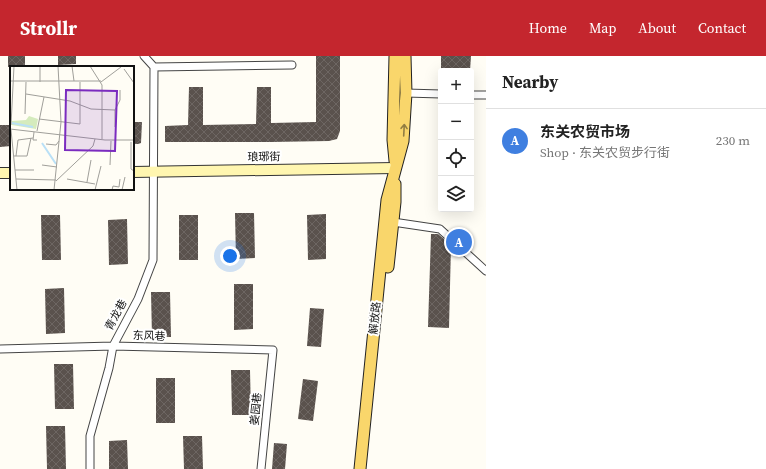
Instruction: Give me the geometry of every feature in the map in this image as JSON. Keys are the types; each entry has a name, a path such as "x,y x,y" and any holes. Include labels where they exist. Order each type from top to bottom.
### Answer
{"main road":[{"name":"解放路","path":"367,469 395,202 393,140 395,56"},
{"name":"解放路","path":"360,469 387,200 403,141 406,93 405,56"}],"street":[{"path":"144,56 154,67 292,65"},
{"name":"青龙巷","path":"90,469 90,436 109,368 113,346 138,299 153,260 154,67"},
{"path":"406,93 438,94"},
{"path":"474,94 486,95"},
{"name":"琅琊街","path":"134,172 395,168"},
{"path":"393,222 440,229 452,238 486,272"},
{"name":"东风巷","path":"0,350 113,346 273,350"},
{"name":"姜园巷","path":"261,469 273,350"}],"building":[{"path":"8,56 25,56 25,66 8,67"},
{"path":"58,56 76,56 76,64 58,65"},
{"path":"316,56 340,56 340,131 337,139 329,141 165,142 165,126 188,125 189,87 203,87 203,125 256,124 257,87 271,87 271,123 316,122"},
{"path":"441,56 471,56 470,68 441,68"},
{"path":"134,122 142,122 141,143 134,144"},
{"path":"0,125 10,125 10,146 0,147"},
{"path":"235,213 254,213 255,258 236,259"},
{"path":"326,214 326,259 308,260 307,215"},
{"path":"41,215 60,215 61,260 42,260"},
{"path":"179,215 198,215 198,260 179,260"},
{"path":"127,219 128,264 109,265 108,220"},
{"path":"431,234 438,234 451,245 449,328 428,327"},
{"path":"234,284 253,284 253,329 234,330"},
{"path":"64,288 65,333 46,334 45,289"},
{"path":"151,292 170,292 171,337 152,337"},
{"path":"310,308 324,309 321,347 307,346"},
{"path":"54,364 73,364 74,409 55,409"},
{"path":"231,370 250,370 251,415 232,415"},
{"path":"156,378 175,378 175,423 156,423"},
{"path":"303,379 318,381 313,421 298,419"},
{"path":"46,426 65,426 66,469 47,469"},
{"path":"183,436 202,436 203,469 184,469"},
{"path":"127,440 128,469 109,469 109,441"},
{"path":"274,443 287,444 285,469 272,469"}],"place":[{"name":"东关农贸市场","path":"459,242"}]}
